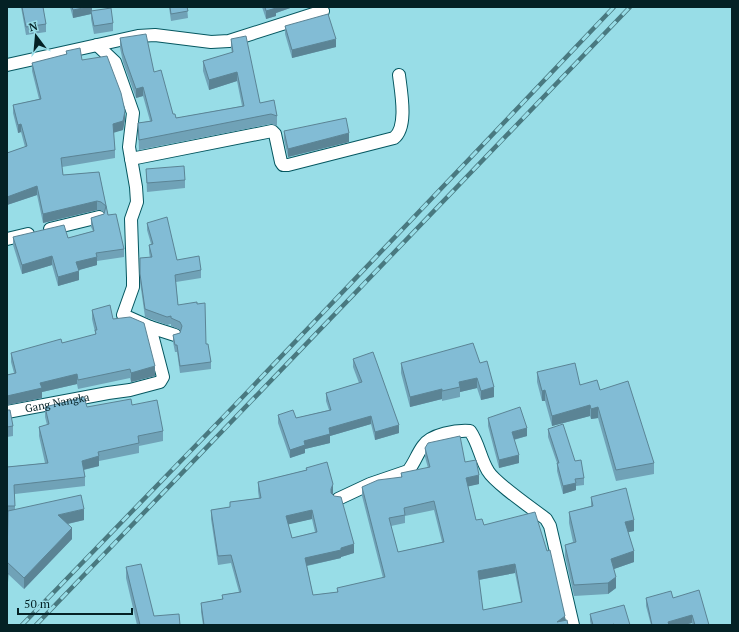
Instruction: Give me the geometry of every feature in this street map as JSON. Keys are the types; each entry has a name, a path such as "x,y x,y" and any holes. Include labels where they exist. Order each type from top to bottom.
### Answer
{"street":[{"path":"7,65 146,35 211,42 229,41 303,12 323,11"},
{"path":"97,45 115,62 134,113 133,125 129,139 137,202 131,219 133,278 130,298 123,312 125,316 150,327 175,335"},
{"path":"131,159 272,131 275,134 281,162 283,165 288,165 394,138 400,132 402,121 399,76"},
{"path":"7,239 99,217"},
{"name":"Gang Nangka","path":"7,412 130,390 162,380 163,377 150,327"},
{"path":"338,499 370,484 408,471 423,446 434,438 461,430 470,431 476,439 482,460 488,473 546,519 550,526 573,625"}],"building":[{"path":"22,7 43,7 46,24 26,27"},
{"path":"72,7 88,7 73,10"},
{"path":"170,7 187,7 188,11 171,14"},
{"path":"265,7 275,7 276,8 266,11"},
{"path":"111,8 113,23 94,26 91,11"},
{"path":"328,14 336,39 292,50 285,26"},
{"path":"146,34 154,72 161,70 173,114 175,114 176,118 244,106 237,72 209,80 203,61 233,52 231,39 246,36 260,103 274,100 277,116 271,114 139,140 138,123 152,121 143,87 136,89 123,53 120,38"},
{"path":"80,48 82,60 107,56 121,93 125,111 123,121 113,124 115,150 61,158 63,175 99,172 108,215 116,214 124,249 96,253 97,257 76,262 79,271 58,277 52,256 22,265 13,237 64,225 68,238 94,231 91,218 104,214 106,206 97,201 43,214 37,186 7,197 7,153 27,146 21,124 18,125 13,105 41,99 32,63 67,54 66,51"},
{"path":"346,118 349,133 288,149 284,131"},
{"path":"184,166 185,180 147,183 146,169"},
{"path":"167,217 177,260 199,256 201,270 175,275 178,305 197,302 197,304 205,303 206,344 208,344 211,362 180,366 177,345 175,345 173,335 180,333 182,326 180,322 171,318 171,316 167,317 145,309 140,274 140,258 152,257 149,245 153,244 147,223"},
{"path":"110,305 113,319 130,317 144,323 155,366 131,373 130,369 78,380 77,374 40,383 42,388 7,396 7,375 16,373 11,353 61,339 62,343 96,334 95,330 97,330 92,310"},
{"path":"473,343 480,363 487,361 494,387 481,391 477,378 459,382 460,387 442,391 442,389 410,397 401,363"},
{"path":"373,352 399,425 375,432 371,416 329,428 330,434 304,441 305,445 290,450 278,415 293,410 296,418 331,410 326,393 362,382 353,359"},
{"path":"575,363 580,385 597,380 600,390 628,381 654,463 616,470 598,407 591,409 590,405 552,416 545,390 542,391 537,372"},
{"path":"84,397 87,407 131,399 132,405 157,400 163,431 138,436 139,443 98,452 99,456 82,461 85,477 14,485 15,506 7,506 7,467 48,463 39,427 49,424 45,407"},
{"path":"520,407 527,428 512,432 519,455 499,460 488,418"},
{"path":"7,410 10,410 13,426 7,427"},
{"path":"563,424 575,461 581,460 584,478 575,479 576,483 563,486 557,463 559,463 548,429"},
{"path":"460,436 465,462 476,460 479,475 466,478 476,520 482,519 484,525 535,512 547,551 550,550 565,616 557,622 567,620 568,625 204,625 201,603 223,599 222,595 241,592 231,555 218,556 211,510 230,507 230,502 261,498 258,482 307,470 306,468 327,462 333,484 331,493 334,496 341,497 354,544 341,548 341,550 305,558 313,595 338,592 337,588 385,577 362,487 378,480 402,477 401,473 430,467 425,448 428,443","holes":["434,501 444,542 398,552 389,518 405,515 404,508","312,510 317,532 292,538 286,516","515,564 522,602 483,610 478,571"]},
{"path":"626,488 634,520 625,522 634,551 611,559 616,577 608,583 574,585 565,545 576,542 569,512 593,506 591,497"},
{"path":"81,495 84,509 58,515 72,528 24,578 7,562 8,511"},
{"path":"141,564 154,616 179,614 180,625 140,625 126,567"},
{"path":"699,590 709,625 695,625 692,615 668,622 669,625 652,625 646,598 671,591 673,598"},
{"path":"624,605 630,625 593,625 590,614"}],"railway":[{"path":"22,625 235,405 614,7"},
{"path":"36,625 630,7"}]}
